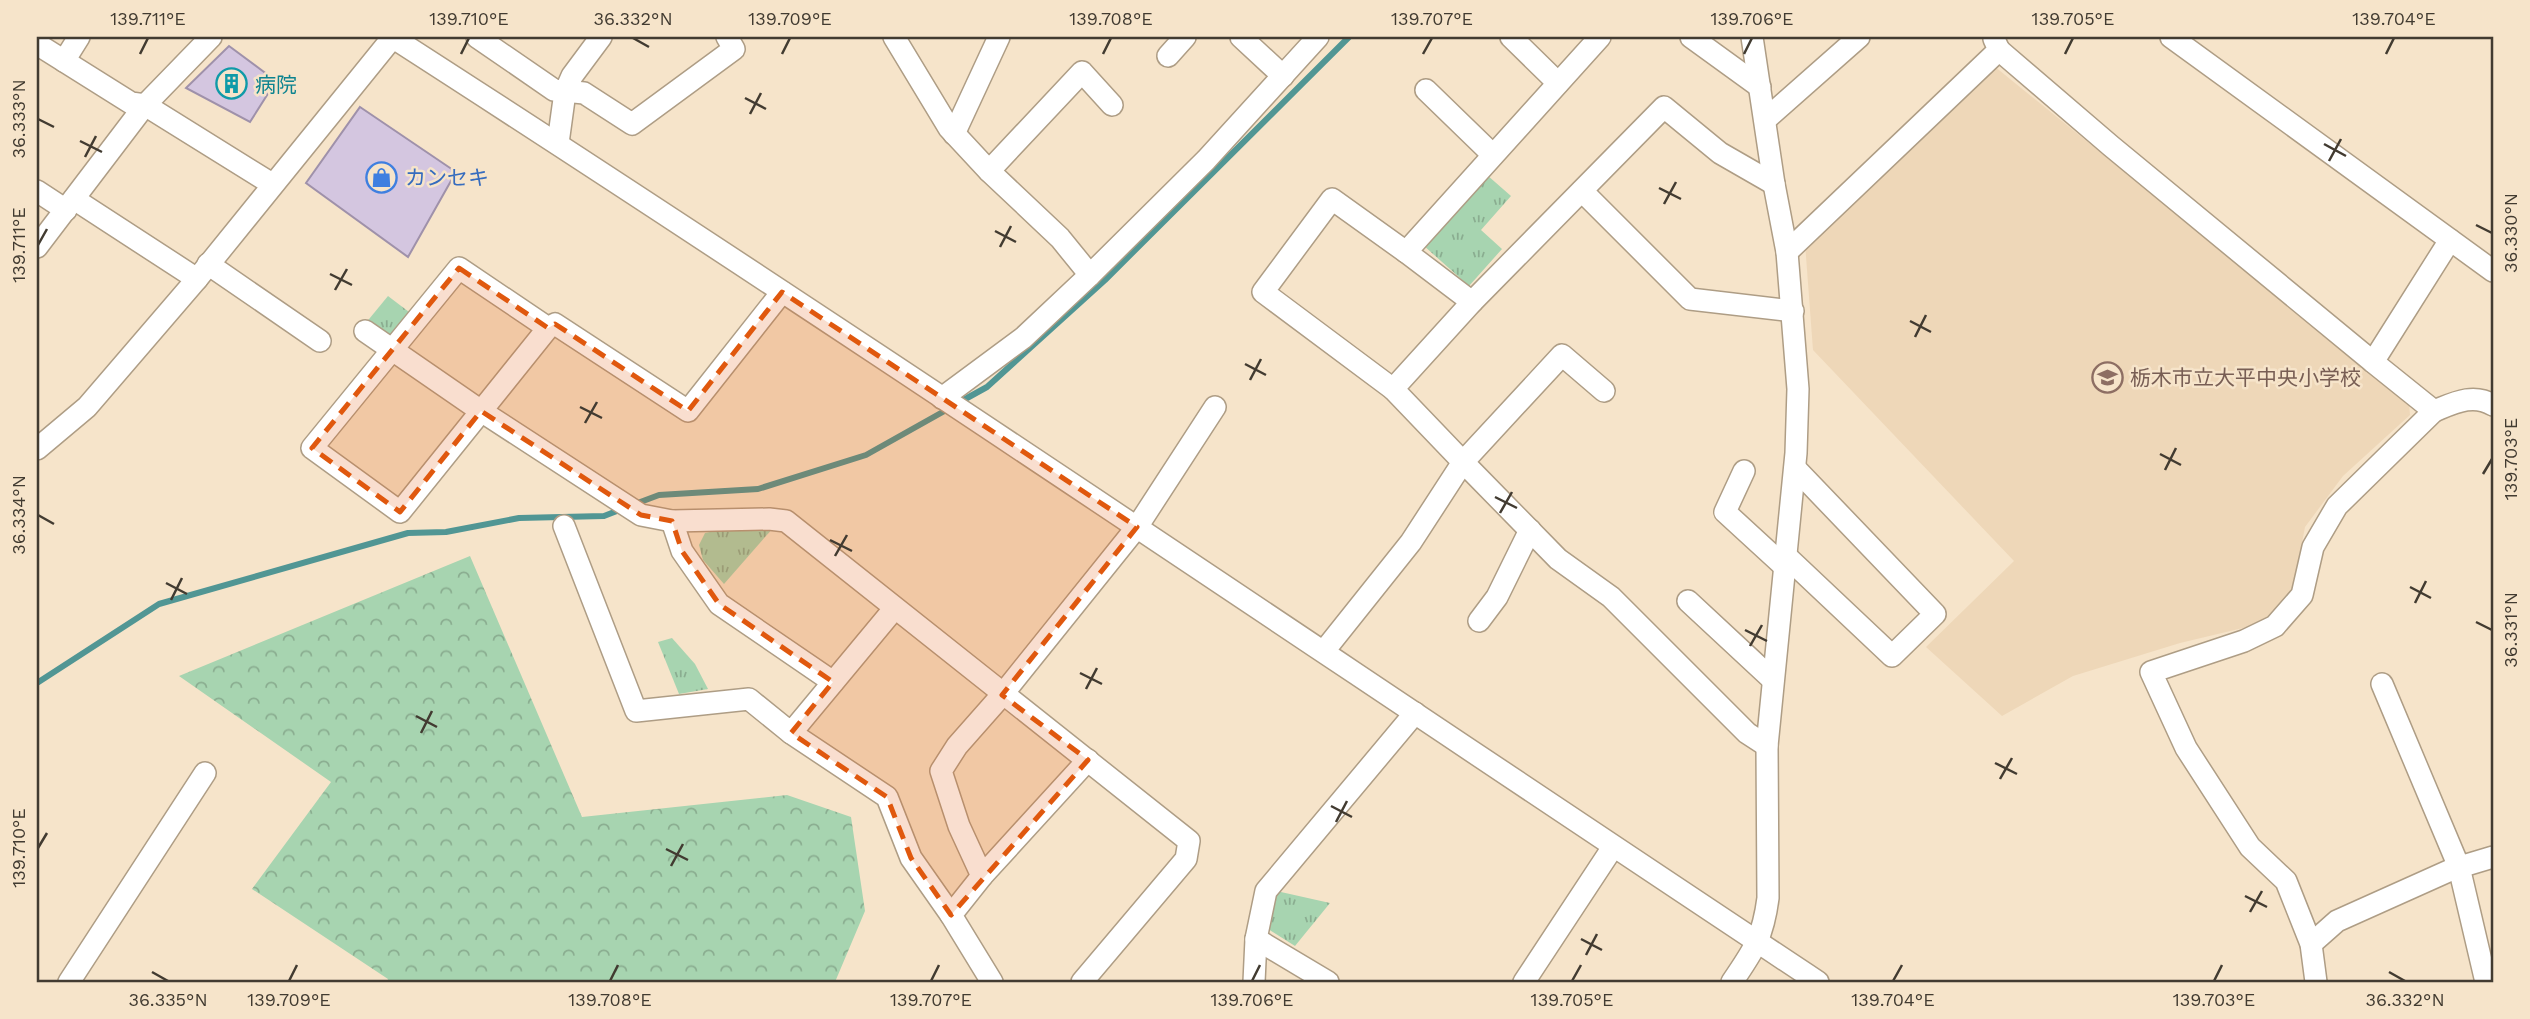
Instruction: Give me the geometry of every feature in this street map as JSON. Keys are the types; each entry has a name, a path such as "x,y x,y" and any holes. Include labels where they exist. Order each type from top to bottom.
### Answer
{"street":[{"path":"64,61 79,37"},
{"path":"37,247 145,105 211,37"},
{"path":"37,449 87,407 203,271 393,37 558,143 1138,527 1818,982"},
{"path":"477,37 554,90 584,93 632,124 734,49 727,37"},
{"path":"558,143 565,92 572,76 601,37"},
{"path":"894,37 954,134 1060,238 1090,275"},
{"path":"954,134 999,37"},
{"path":"1168,56 1185,37"},
{"path":"1241,37 1283,76"},
{"path":"942,398 1023,338 1090,275 1206,160 1318,37"},
{"path":"1511,37 1558,83"},
{"path":"1406,253 1600,37"},
{"path":"1690,37 1760,87"},
{"path":"1732,982 1758,943 1768,898 1767,746 1795,468 1798,389 1787,252 1752,37"},
{"path":"1765,120 1859,37"},
{"path":"2171,37 2493,271"},
{"path":"1787,252 1996,43 2111,146 2434,411"},
{"path":"37,44 131,103 145,105 272,184"},
{"path":"989,171 1082,72 1112,106"},
{"path":"1426,90 1493,155"},
{"path":"1393,390 1472,302 1664,107 1720,153 1774,184"},
{"path":"37,191 70,204 203,271 320,341"},
{"path":"1582,191 1690,299 1793,311"},
{"path":"1472,302 1332,198 1263,292 1393,390 1558,559 1611,597 1746,733 1767,746"},
{"path":"2373,362 2450,240"},
{"path":"548,328 459,268 312,448 400,512 548,328 555,324 688,411 782,292"},
{"path":"365,331 481,411 641,515 672,521 786,521 1189,841 1190,849 1186,859 1082,982"},
{"path":"1324,651 1411,542 1463,462 1562,355 1604,391"},
{"path":"2316,982 2311,944 2286,881 2250,847 2186,748 2151,671 2244,641 2275,626 2302,595 2313,547 2337,506 2434,411 2463,400 2480,399 2493,405"},
{"path":"982,876 959,826 941,771 957,746 1002,695 1138,527 1215,407"},
{"path":"1744,471 1725,512 1892,656 1935,614 1795,468"},
{"path":"672,521 682,551 719,604 834,682"},
{"path":"564,526 636,711 749,699 791,733 887,797 911,858 951,915 992,982"},
{"path":"1479,621 1497,597 1530,530"},
{"path":"1688,601 1773,680"},
{"path":"791,733 894,608"},
{"path":"2382,684 2459,867 2486,982"},
{"path":"1254,982 1256,939 1266,891 1415,712"},
{"path":"951,915 982,876 1088,760"},
{"path":"69,982 205,773"},
{"path":"1524,982 1613,847"},
{"path":"2311,944 2337,921 2459,867 2493,857"},
{"path":"1256,939 1328,982"}],"highlighted area":[{"path":"459,268 548,328 555,324 688,411 782,292 1137,527 1002,695 1088,760 951,915 911,858 887,797 791,733 833,682 719,604 682,551 672,521 641,515 481,411 400,512 312,448"}],"shaded area":[{"name":"栃木市立大平中央小学校","path":"1994,66 2409,403 2410,415 2343,476 2305,527 2293,589 2272,615 2247,627 2180,643 2073,676 2002,716 1926,647 2014,561 1813,350 1805,243"}],"green space":[{"path":"1487,175 1511,196 1481,230 1502,249 1469,286 1423,245"},
{"path":"388,296 413,315 390,342 365,324"},
{"path":"773,528 724,584 703,560 699,545 705,533"},
{"path":"470,556 582,817 787,795 851,817 865,911 835,982 387,982 388,979 252,889 331,782 179,676"},
{"path":"672,638 695,664 708,689 679,694 658,642"},
{"path":"1272,890 1330,903 1295,946 1265,927"}],"building":[{"name":"病院","path":"229,46 276,81 250,122 186,88"},
{"name":"カンセキ","path":"360,107 456,172 408,257 306,183"}],"waterway":[{"path":"958,403 987,387 1105,280 1349,37"},
{"path":"635,504 659,495 758,489 866,455 948,409"},
{"path":"37,683 159,604 408,533 446,532 519,518 604,516 622,509"}],"place":[{"name":"病院","path":"232,84"},
{"name":"カンセキ","path":"382,177"},
{"name":"栃木市立大平中央小学校","path":"2107,377"}]}
